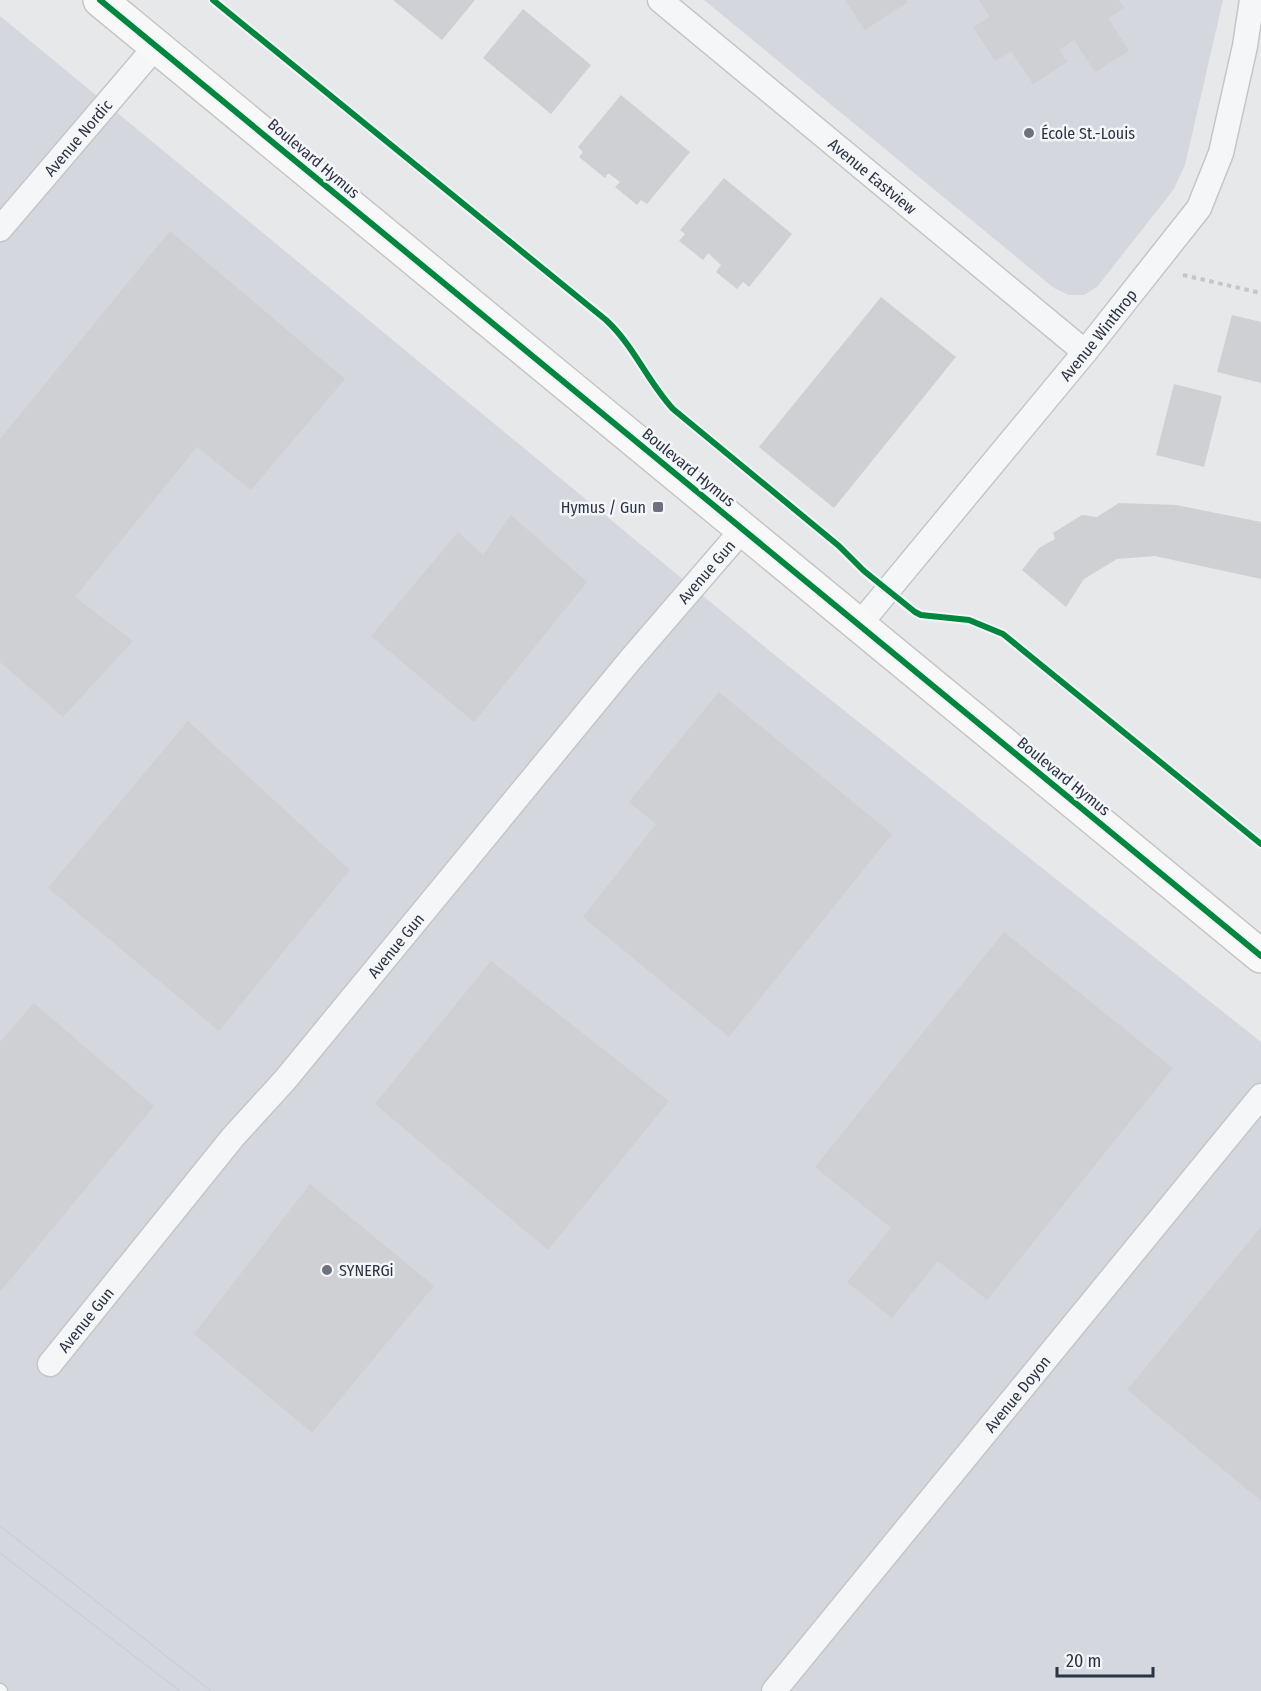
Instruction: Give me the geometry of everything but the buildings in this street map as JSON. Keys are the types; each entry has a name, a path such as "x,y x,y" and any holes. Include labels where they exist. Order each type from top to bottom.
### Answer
{"street":[{"name":"Boulevard Hymus","path":"100,0 1261,956"},
{"name":"Avenue Eastview","path":"660,0 1085,352"},
{"name":"Avenue Winthrop","path":"859,625 1085,352 1199,208 1221,153 1245,46 1252,0"},
{"name":"Avenue Nordic","path":"0,229 157,45"},
{"name":"Avenue Gun","path":"50,1364 233,1137 285,1080 631,659 744,529"},
{"name":"Avenue Doyon","path":"774,1691 1261,1096"}],"path":[{"path":"1182,275 1261,293"}],"shaded area":[{"name":"École St.-Louis","path":"704,0 1223,0 1185,165 1174,189 1097,287 1084,295 1069,295 1054,288"},
{"path":"0,16 782,661 1261,1042 1261,1691 0,1691"}],"tram line":[{"path":"0,1526 211,1691"},
{"path":"0,1553 180,1691"}],"cycle path":[{"path":"100,0 1261,956"},
{"path":"213,0 606,320 625,341 673,409 839,546 864,571 921,615 969,620 1003,634 1261,844"}],"place":[{"name":"École St.-Louis","path":"1029,133"},
{"name":"Hymus / Gun","path":"658,507"},
{"name":"SYNERGi","path":"327,1270"}]}
